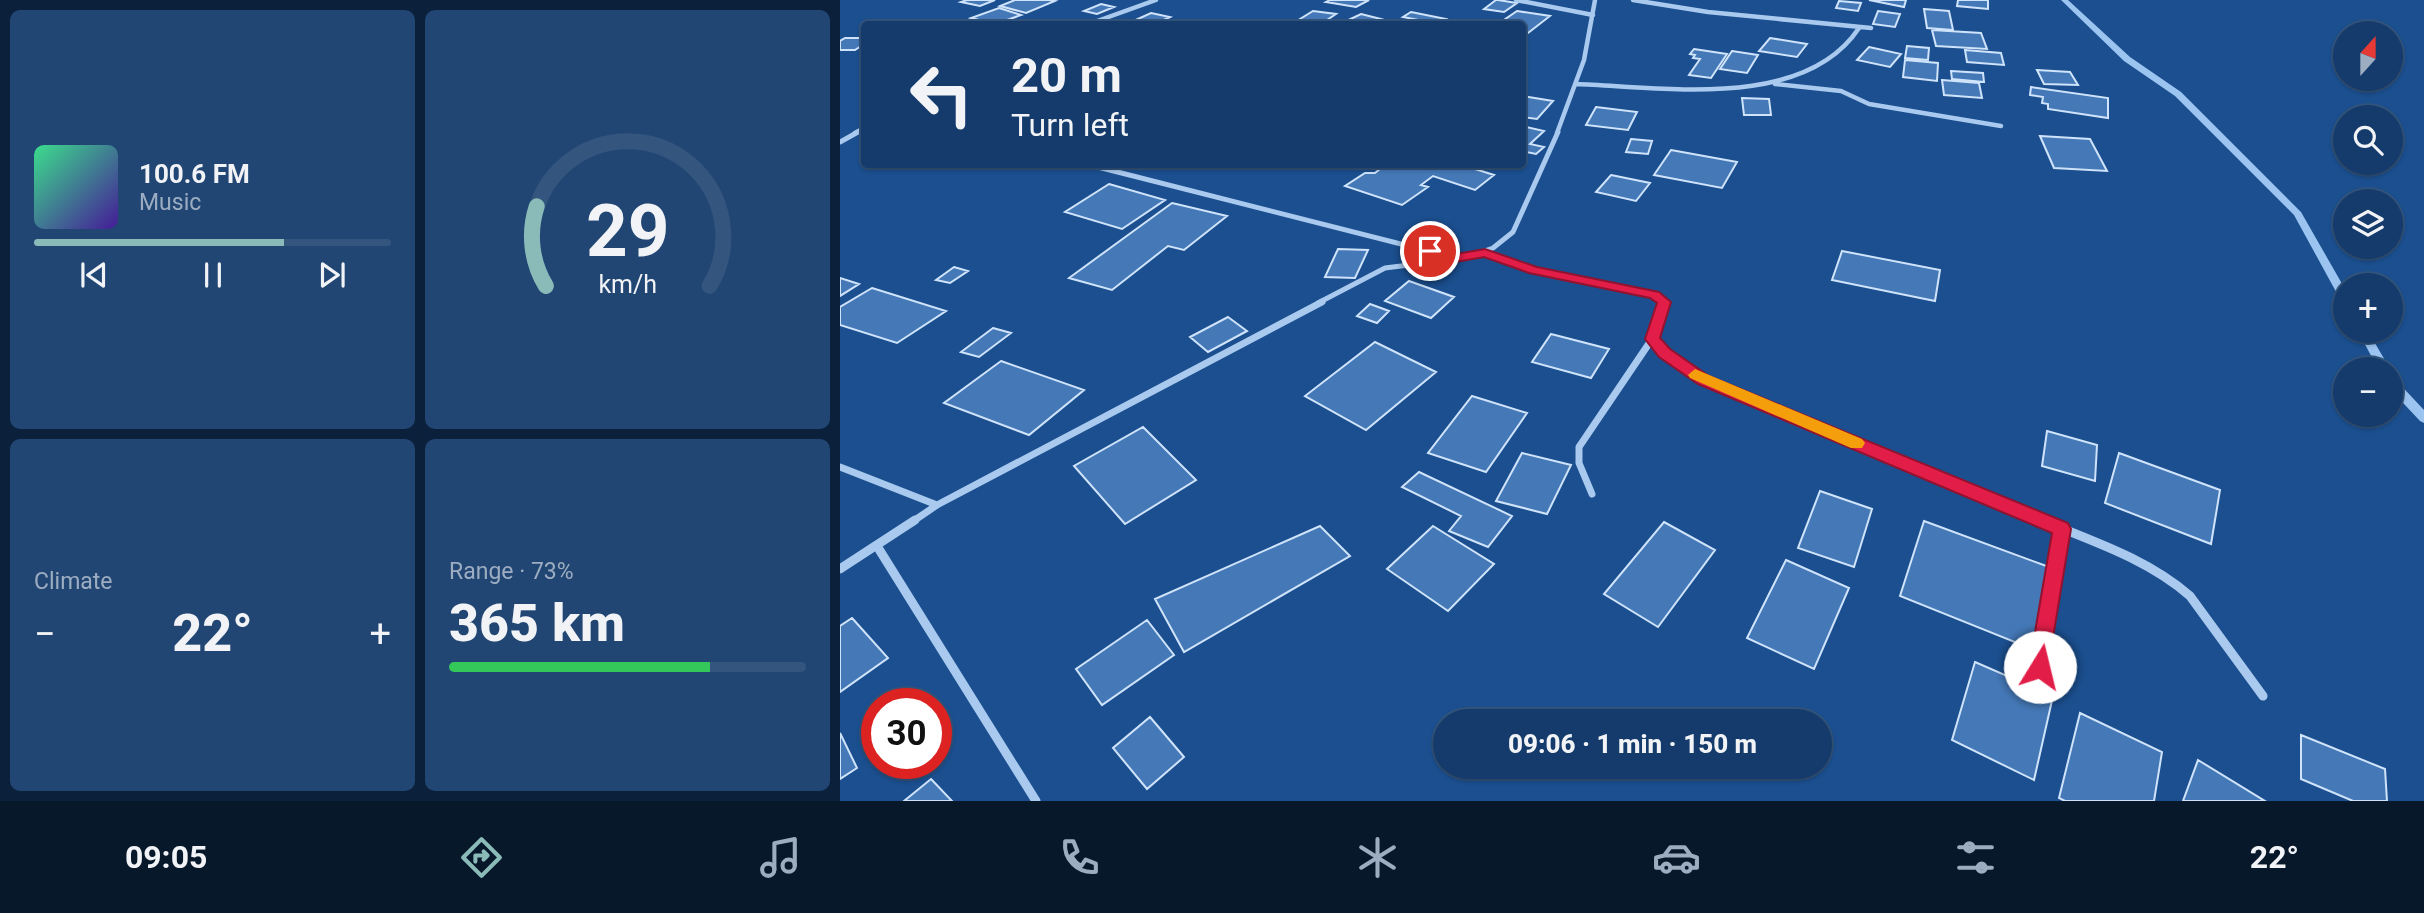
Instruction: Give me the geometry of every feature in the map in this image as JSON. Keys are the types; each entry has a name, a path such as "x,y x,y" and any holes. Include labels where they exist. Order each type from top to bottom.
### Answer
{"street":[{"path":"1097,21 1156,0"},
{"path":"1516,0 1594,15"},
{"path":"840,569 937,505 1385,268 1485,253 1513,232 1576,84 1594,15 1595,0"},
{"path":"1633,0 1708,12 1871,28"},
{"path":"1771,84 1840,53 1852,43 1859,28"},
{"path":"1576,84 1732,89 1771,84 1841,91 1869,104 2001,126"},
{"path":"840,142 861,130"},
{"path":"1103,168 1456,258"},
{"path":"1485,253 1534,270 1654,295 1664,302 1652,339 1579,447 1579,463 1592,494"},
{"path":"1652,339 1665,353 1703,380 2102,545 2178,584 2221,635 2263,696"},
{"path":"840,467 937,505"},
{"path":"2040,667 2062,529"},
{"path":"877,546 1036,801"}],"building":[{"path":"995,0 980,6 961,2"},
{"path":"1015,0 1055,1 1026,13 1000,6"},
{"path":"1369,0 1356,7 1326,2"},
{"path":"1496,0 1517,3 1504,12 1484,9"},
{"path":"1869,0 1906,0 1904,7"},
{"path":"1958,0 1988,0 1988,9 1957,6"},
{"path":"1839,1 1861,3 1858,11 1836,8"},
{"path":"1101,4 1114,7 1097,14 1084,11"},
{"path":"999,8 1021,15 1004,21 971,18"},
{"path":"1924,9 1949,11 1953,30 1927,28"},
{"path":"1313,11 1336,14 1326,21 1297,21"},
{"path":"1517,11 1550,16 1528,33 1526,21 1502,21"},
{"path":"1878,11 1900,14 1895,27 1873,24"},
{"path":"1411,12 1446,19 1424,21 1403,17"},
{"path":"1151,13 1170,17 1161,21 1133,21"},
{"path":"1361,14 1381,19 1377,21 1346,21"},
{"path":"1932,30 1981,33 1987,49 1936,46"},
{"path":"845,38 861,38 861,46 855,50 840,50 840,41"},
{"path":"1770,38 1807,44 1797,57 1759,51"},
{"path":"1907,46 1929,48 1928,60 1905,58"},
{"path":"1869,47 1901,54 1890,67 1857,60"},
{"path":"1694,49 1727,54 1711,78 1689,75 1700,59 1693,58 1695,55 1690,54"},
{"path":"1965,50 2001,53 2004,65 1967,62"},
{"path":"1732,51 1758,55 1747,73 1720,69"},
{"path":"1905,60 1938,63 1937,81 1903,77"},
{"path":"2037,70 2070,72 2078,85 2044,84"},
{"path":"1951,71 1983,73 1984,82 1952,79"},
{"path":"1942,80 1979,83 1982,98 1944,95"},
{"path":"2031,87 2108,98 2108,118 2048,109 2048,104 2042,103 2043,97 2030,95"},
{"path":"1526,97 1553,101 1537,119 1526,118"},
{"path":"1742,98 1769,99 1771,115 1744,115"},
{"path":"1596,107 1637,112 1628,130 1586,125"},
{"path":"1526,127 1544,131 1530,144 1544,147 1536,154 1526,152"},
{"path":"2040,136 2090,139 2107,171 2054,168"},
{"path":"1631,139 1652,141 1648,154 1626,152"},
{"path":"1671,150 1737,162 1722,188 1654,175"},
{"path":"1381,168 1472,168 1494,175 1475,190 1433,176 1421,185 1428,187 1402,205 1345,186 1365,173 1375,173"},
{"path":"1611,175 1650,183 1636,201 1596,192"},
{"path":"1109,184 1165,200 1122,229 1065,212"},
{"path":"1172,203 1227,216 1184,250 1168,246 1112,290 1069,278"},
{"path":"1338,249 1368,250 1355,278 1325,277"},
{"path":"1842,251 1940,270 1935,301 1832,280"},
{"path":"954,267 968,271 950,283 936,280"},
{"path":"840,278 859,284 840,296"},
{"path":"1409,281 1454,297 1431,318 1385,301"},
{"path":"872,288 946,311 897,343 840,325 840,307"},
{"path":"1370,304 1389,311 1377,323 1357,316"},
{"path":"1228,317 1247,331 1208,352 1190,337"},
{"path":"993,328 1011,333 979,357 961,352"},
{"path":"1551,334 1609,349 1591,378 1532,362"},
{"path":"1375,342 1436,372 1366,430 1305,396"},
{"path":"1001,361 1084,390 1029,435 944,403"},
{"path":"1472,396 1527,413 1486,472 1428,453"},
{"path":"1143,427 1196,480 1125,524 1074,466"},
{"path":"2047,431 2097,445 2095,481 2042,466"},
{"path":"1522,453 1571,465 1547,514 1496,501"},
{"path":"2119,453 2220,490 2211,544 2105,503"},
{"path":"1419,472 1512,516 1488,547 1449,531 1461,516 1402,487"},
{"path":"1820,491 1872,509 1854,567 1798,548"},
{"path":"1924,521 2049,567 2032,649 1900,596"},
{"path":"1664,522 1715,550 1658,627 1604,594"},
{"path":"1320,526 1350,556 1184,652 1155,599"},
{"path":"1433,526 1494,564 1448,611 1387,569"},
{"path":"1786,560 1849,588 1814,669 1747,638"},
{"path":"852,618 888,658 840,692 840,626"},
{"path":"1147,620 1174,655 1102,705 1076,669"},
{"path":"1975,662 2053,696 2034,780 1952,740"},
{"path":"2080,713 2162,752 2154,801 2065,801 2059,798"},
{"path":"1150,717 1184,757 1147,789 1113,748"},
{"path":"840,733 857,768 840,779"},
{"path":"2301,735 2385,769 2387,801 2353,801 2301,779"},
{"path":"2198,760 2265,801 2183,801"},
{"path":"931,779 952,801 904,801"}],"waterway":[{"path":"2064,0 2127,59 2178,94 2298,214 2333,277"},
{"path":"2370,343 2377,357"},
{"path":"2403,395 2424,418"}],"slow traffic":[{"path":"1695,375 1856,443"}],"route":[{"path":"1430,251 1456,258 1485,253 1534,270 1654,295 1664,302 1663,312 1652,339 1665,353 1703,380 2062,529 2040,667"}]}
